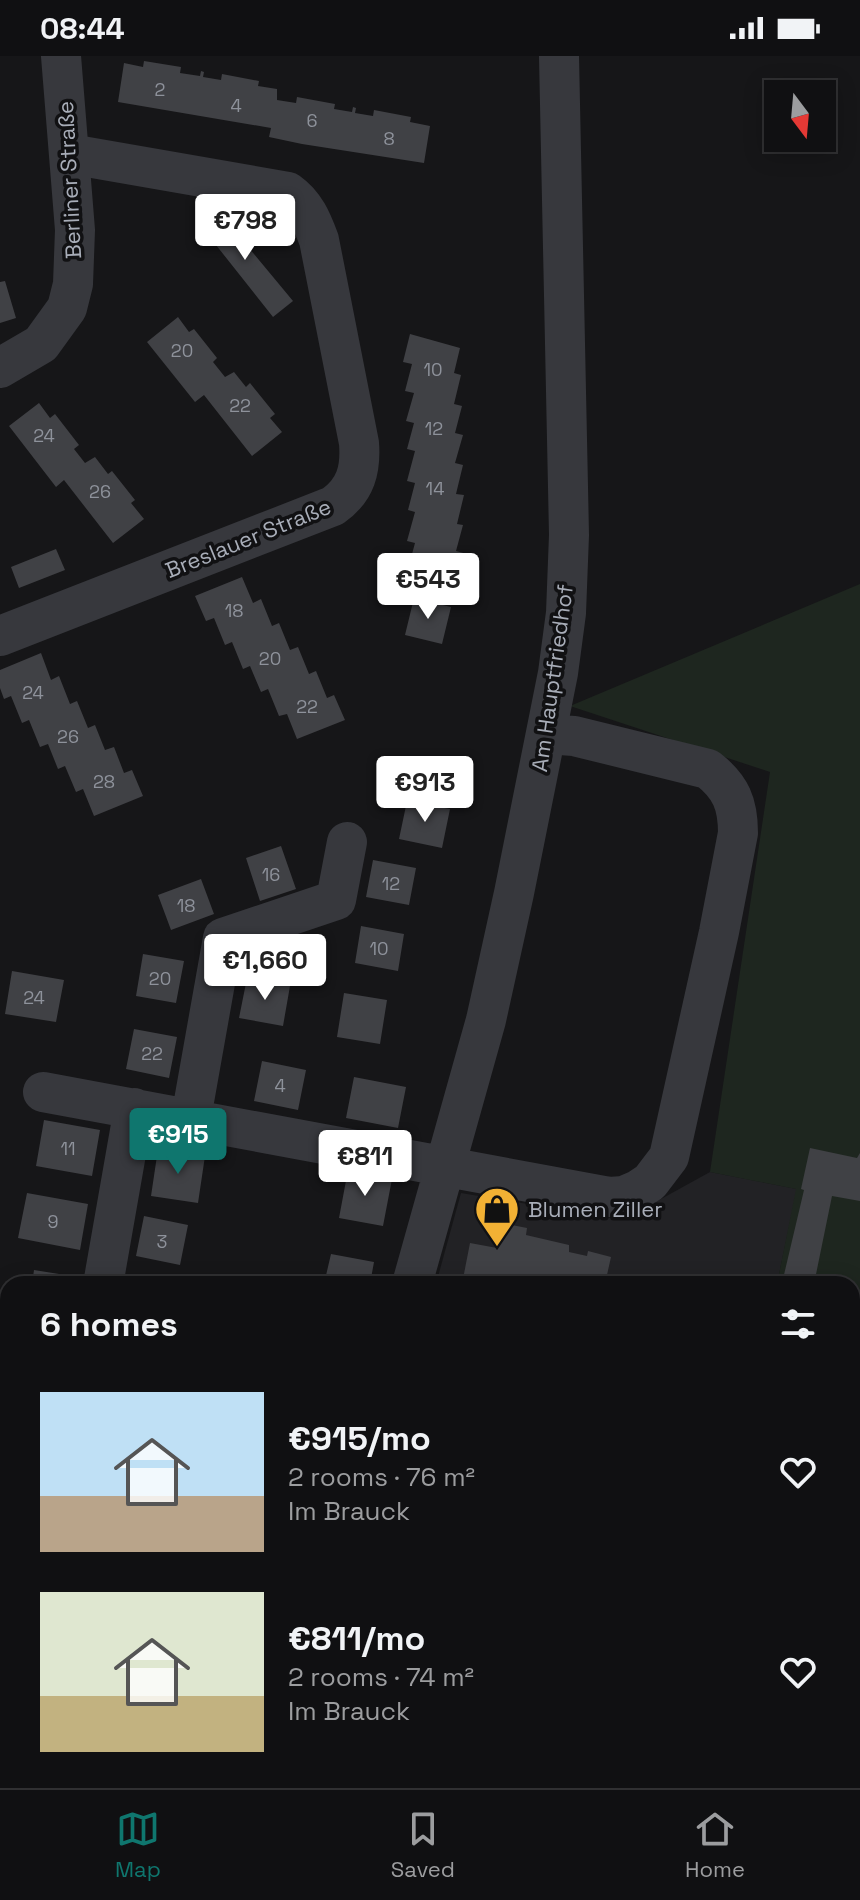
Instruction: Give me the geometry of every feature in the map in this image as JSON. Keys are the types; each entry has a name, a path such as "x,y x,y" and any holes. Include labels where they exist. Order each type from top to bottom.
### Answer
{"street":[{"name":"Berliner Straße","path":"0,368 41,344 67,308 73,284 75,230 61,56"},
{"name":"Am Hauptfriedhof","path":"414,1276 492,995 546,734 566,613 569,535 559,56"},
{"name":"Breslauer Straße","path":"0,636 333,506 351,490 361,462 319,240 298,199 288,192 70,154"},
{"path":"43,1092 609,1197 624,1196 650,1182 669,1157 738,833 736,803 722,780 708,769 574,736 546,734"},
{"path":"191,1118 223,938 336,900 347,842"},
{"path":"105,1276 134,1108"}],"shaded area":[{"path":"860,584 860,1276 779,1276 796,1189 710,1172 770,772 570,706"},
{"path":"710,1172 797,1189 779,1276 438,1276 461,1193 623,1220"}],"building":[{"path":"144,61 181,67 180,73 200,76 201,71 204,72 203,77 221,80 222,74 259,81 258,86 277,89 277,100 296,103 297,97 335,104 334,109 352,112 353,107 356,108 355,113 373,116 374,110 411,117 410,122 430,126 424,163 302,144 269,137 271,128 118,102 124,63 143,67"},
{"path":"215,207 293,301 273,317 197,221"},
{"path":"5,281 16,318 0,323 0,282"},
{"path":"178,317 189,332 194,329 217,358 213,362 225,377 234,372 246,387 250,383 275,414 270,418 282,432 252,456 204,395 195,402 147,342"},
{"path":"410,334 460,348 454,373 461,375 454,404 462,406 455,433 463,435 455,463 463,465 456,494 464,495 457,524 463,525 456,551 467,554 460,582 408,569 415,543 407,541 415,512 408,510 415,483 407,481 415,451 407,449 414,423 406,421 414,393 405,391 412,364 403,362"},
{"path":"39,403 50,418 55,414 79,445 74,449 85,463 95,457 108,474 112,471 135,500 131,503 144,519 113,543 64,480 56,487 9,426"},
{"path":"56,549 65,570 19,588 11,567"},
{"path":"242,577 253,603 261,599 272,626 279,623 290,650 298,647 309,674 316,671 327,698 334,695 345,720 297,739 287,714 279,716 268,689 261,692 250,666 243,669 232,642 225,645 214,618 206,621 195,596"},
{"path":"414,598 451,607 442,644 405,635"},
{"path":"41,653 51,680 59,676 70,704 77,701 88,728 95,725 105,750 114,747 124,773 132,770 143,796 94,816 83,789 76,792 65,766 58,769 48,744 40,747 29,720 22,723 11,696 4,699 0,688 0,670"},
{"path":"407,801 450,809 442,848 399,839"},
{"path":"281,846 296,889 260,901 246,858"},
{"path":"373,860 416,868 409,905 366,897"},
{"path":"201,879 214,914 171,930 158,895"},
{"path":"361,926 404,934 398,971 355,963"},
{"path":"143,954 184,961 176,1003 136,996"},
{"path":"12,971 64,980 56,1022 5,1014"},
{"path":"247,978 290,986 283,1026 239,1018"},
{"path":"344,993 387,1000 380,1044 337,1037"},
{"path":"134,1029 177,1037 169,1078 126,1069"},
{"path":"262,1061 306,1070 298,1110 254,1101"},
{"path":"354,1077 406,1087 398,1128 346,1118"},
{"path":"44,1120 100,1130 92,1176 36,1166"},
{"path":"810,1148 857,1158 860,1153 860,1201 832,1196 816,1276 784,1276 804,1190 801,1189"},
{"path":"158,1149 205,1156 198,1203 151,1196"},
{"path":"348,1170 392,1179 383,1226 339,1218"},
{"path":"27,1193 88,1204 80,1250 18,1238"},
{"path":"144,1216 188,1225 180,1265 136,1256"},
{"path":"502,1223 527,1228 526,1235 569,1245 569,1252 587,1256 588,1251 611,1257 607,1276 464,1276 470,1243 497,1248"},
{"path":"331,1254 374,1262 371,1276 326,1276"},
{"path":"34,1270 72,1276 33,1276"}],"place":[{"name":"Blumen Ziller","path":"497,1248"}]}
